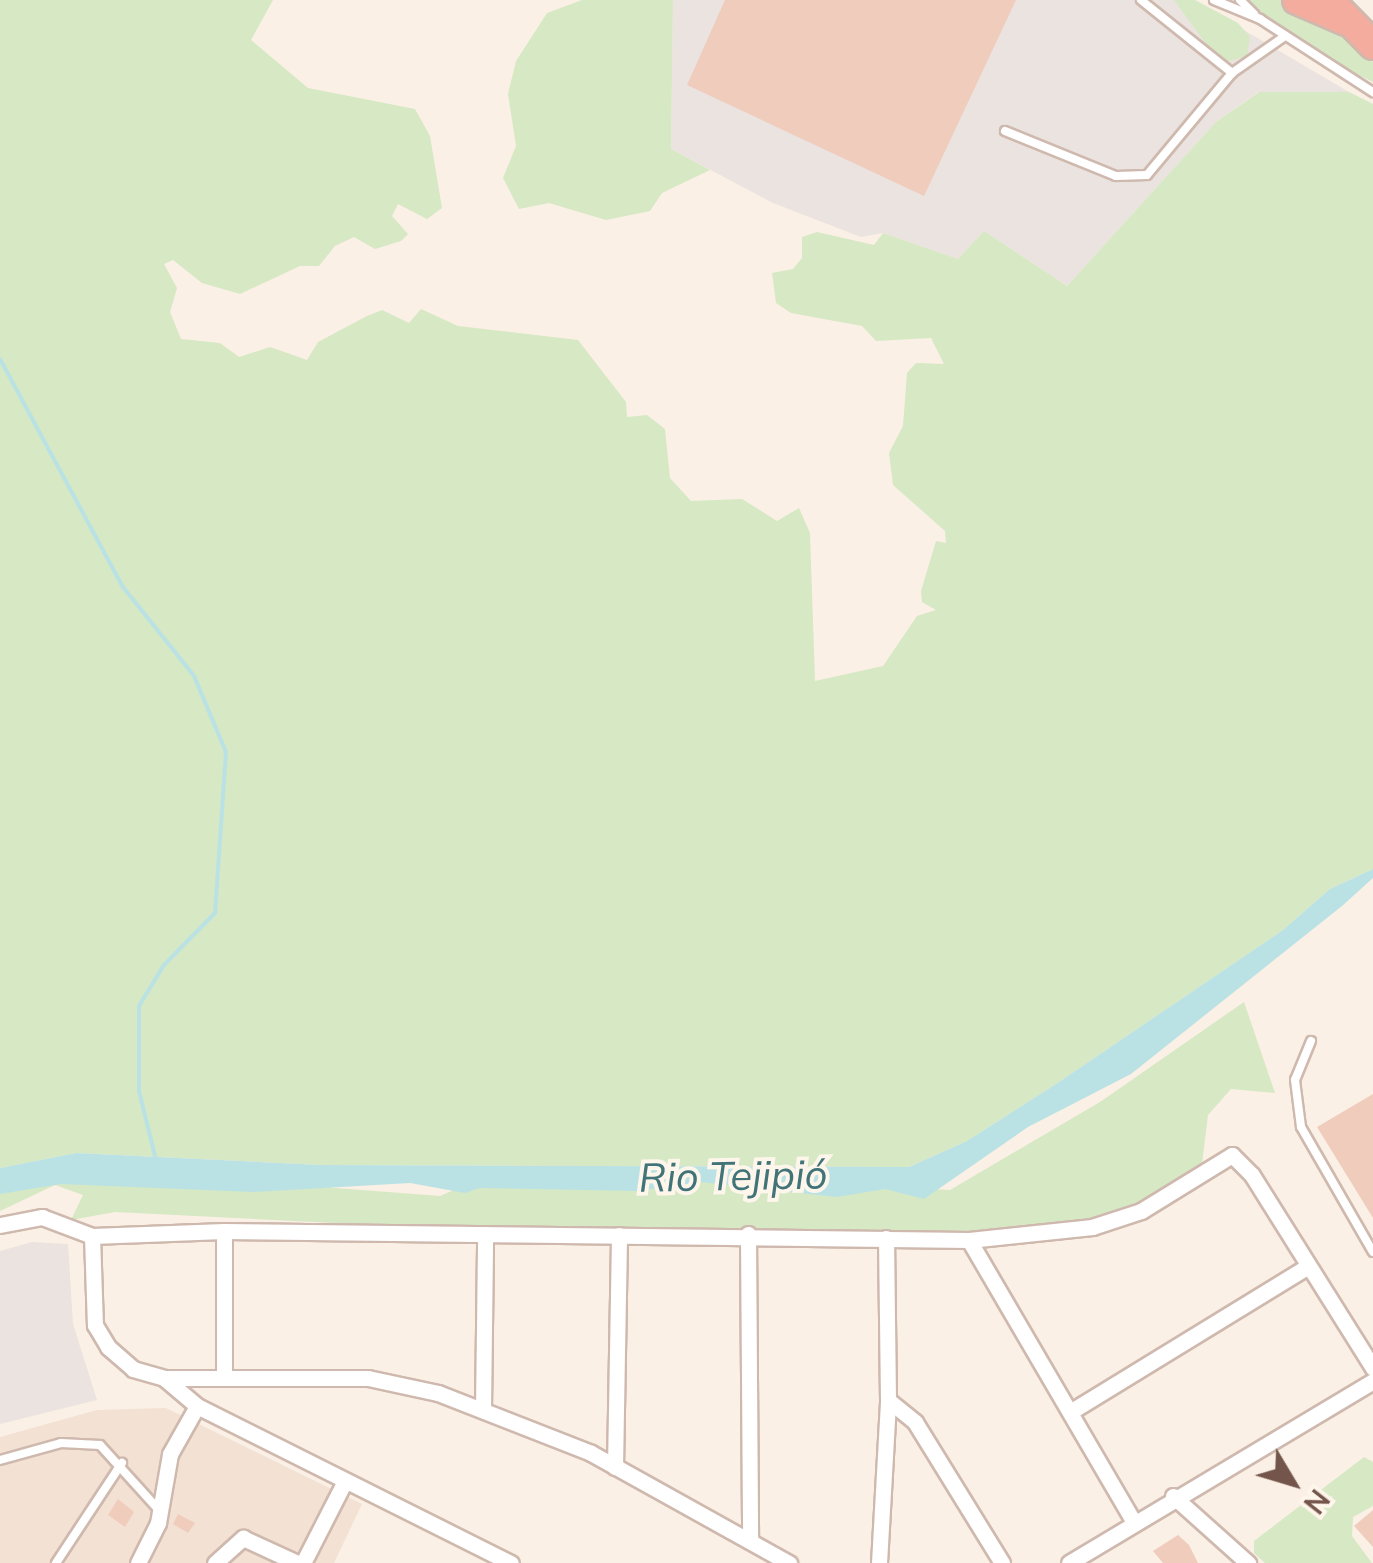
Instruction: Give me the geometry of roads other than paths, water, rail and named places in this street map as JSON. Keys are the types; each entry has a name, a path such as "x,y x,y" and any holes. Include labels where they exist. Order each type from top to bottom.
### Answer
{"highway":[{"path":"1297,0 1352,23"},
{"path":"1329,0 1373,45"}],"street":[{"path":"0,1224 42,1217 92,1236 224,1231 748,1234 968,1240 1108,1222 1171,1194 1232,1155 1252,1175 1373,1368"},
{"path":"224,1231 224,1378"},
{"path":"483,1410 485,1234"},
{"path":"748,1234 750,1541"},
{"path":"616,1466 619,1235"},
{"path":"92,1236 99,1337 134,1369 164,1378 368,1378 483,1410 616,1466 789,1563"},
{"path":"879,1563 888,1400 886,1238"},
{"path":"968,1240 1134,1522"},
{"path":"1070,1412 1307,1267"},
{"path":"164,1378 197,1406 344,1483 511,1563"},
{"path":"1069,1563 1174,1496 1373,1380"},
{"path":"888,1400 914,1422 1002,1563"},
{"path":"138,1563 160,1512 170,1454 197,1406"},
{"path":"215,1563 244,1538 300,1563 344,1483"},
{"path":"1174,1496 1248,1563"}],"lane":[{"path":"1140,0 1232,73"},
{"path":"1214,0 1260,19"},
{"path":"1240,0 1260,19 1373,92"},
{"path":"1005,131 1116,176 1147,175 1232,73 1285,36"},
{"path":"1312,1041 1296,1080 1301,1128 1373,1252"},
{"path":"0,1460 28,1449 86,1443 122,1463 160,1512"},
{"path":"56,1563 122,1463"}],"water":[{"name":"Rio Tejipió","path":"1373,869 1373,878 1342,906 1131,1074 1028,1127 924,1199 885,1189 837,1197 701,1182 637,1191 479,1188 465,1193 410,1183 253,1192 61,1184 0,1194 0,1168 76,1153 321,1165 909,1167 967,1141 1056,1084 1283,930 1330,889"}],"waterway":[{"path":"0,359 123,587 194,676 226,752 215,913 164,965 139,1006 139,1091 155,1156"}]}
